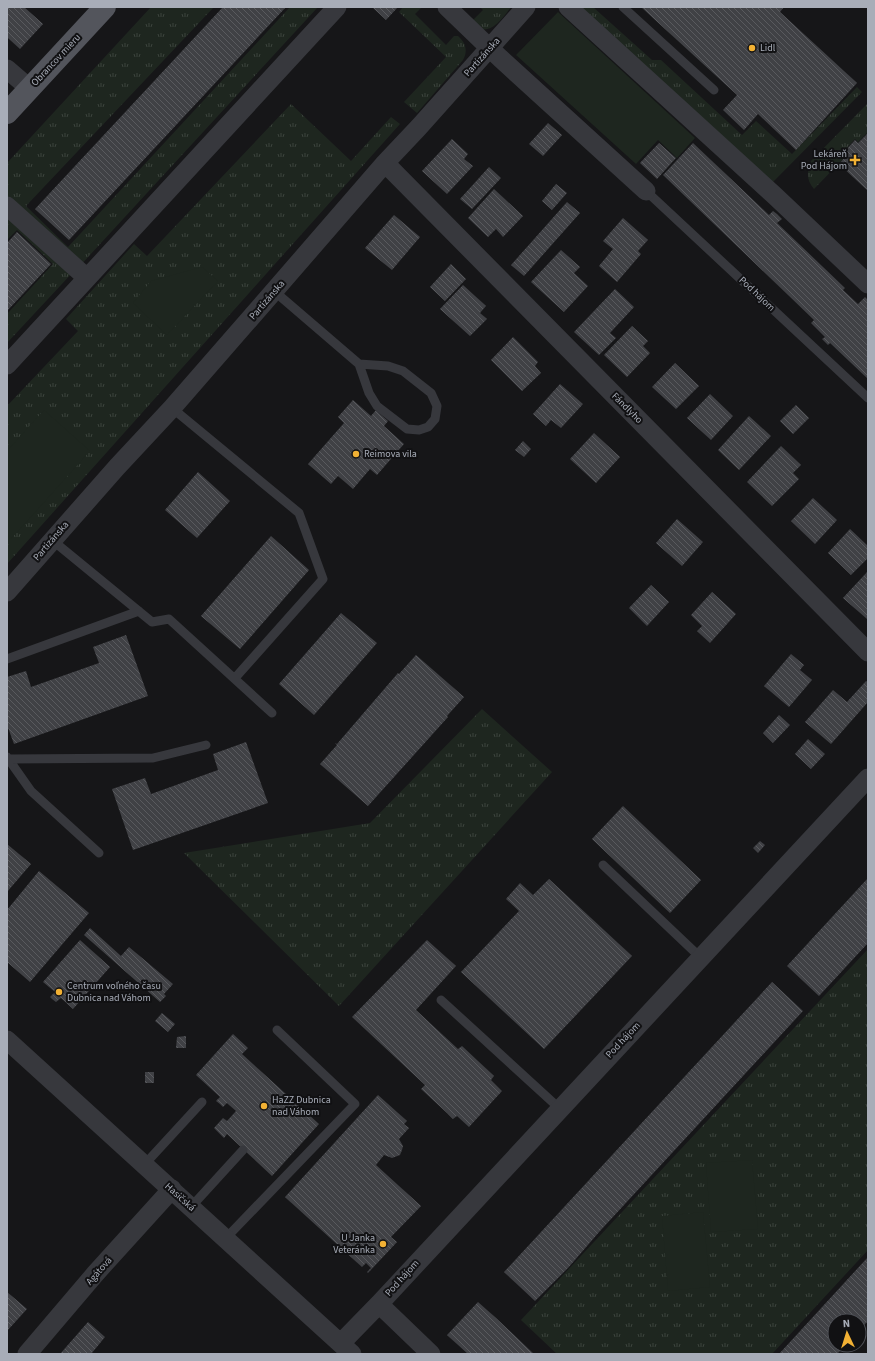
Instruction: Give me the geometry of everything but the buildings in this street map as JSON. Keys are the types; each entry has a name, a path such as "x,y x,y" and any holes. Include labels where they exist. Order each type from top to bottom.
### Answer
{"main road":[{"name":"Obrancov mieru","path":"7,113 105,7"}],"street":[{"path":"7,365 337,7"},
{"path":"447,7 646,191"},
{"name":"Partizánska","path":"7,592 116,467 172,408 385,163 526,7"},
{"path":"568,7 774,195 868,284"},
{"path":"7,69 30,88"},
{"name":"Fándlyho","path":"385,163 868,652"},
{"path":"7,206 86,278"},
{"name":"Pod hájom","path":"347,1348 379,1304 559,1108 868,778"},
{"name":"Hasičská","path":"7,1040 347,1348"},
{"name":"Agátová","path":"27,1354 95,1274 172,1189"},
{"name":"Pod hájom","path":"379,1304 431,1354"}],"lane":[{"path":"623,7 714,90"},
{"name":"Pod hájom","path":"646,191 868,398"},
{"path":"274,291 359,364 369,393 377,406 407,429 418,430 428,427 435,419 437,406 431,393 403,371 388,366 359,364"},
{"path":"172,408 299,513 323,580 235,678"},
{"path":"52,540 152,622 169,619 272,713"},
{"path":"7,659 139,611"},
{"path":"8,758 153,758 206,744"},
{"path":"8,758 31,791 98,853"},
{"path":"603,866 700,957"},
{"path":"441,1000 559,1108"},
{"path":"226,1238 356,1104 276,1030"},
{"path":"145,1164 202,1102"},
{"path":"191,1207 243,1150"}],"green space":[{"path":"151,7 214,7 26,206 68,247 290,7 318,7 78,268 7,201 7,163"},
{"path":"403,7 422,7 415,14 446,45 454,36 458,36 463,41 466,50 463,60 417,113 404,102 446,57 399,12"},
{"path":"480,7 511,7 497,24 488,29 483,29 477,28 471,22 483,10"},
{"path":"580,7 593,7 652,60 661,60 742,135 756,121 792,154 857,87 862,92 772,183"},
{"path":"558,12 695,138 677,158 658,140 636,164 516,55"},
{"path":"868,103 868,132 858,142 855,139 843,152 846,156 814,189 808,179 811,161"},
{"path":"291,104 351,161 391,117 400,124 7,564 7,406 78,331 66,319 134,244 147,256"},
{"path":"7,210 74,271 7,343 7,314 53,264 17,230 7,240"},
{"path":"202,267 218,281 167,335 133,303 151,281"},
{"path":"44,410 90,451 11,539 7,535 7,451"},
{"path":"482,709 552,772 339,1006 184,853 370,823"},
{"path":"868,949 868,1250 772,1354 557,1354 521,1320"},
{"path":"752,1160 758,1229 711,1232 706,1163"},
{"path":"703,1212 710,1287 668,1291 662,1216"}],"place":[{"name":"Lidl","path":"752,48"},
{"name":"Lekáreň Pod Hájom","path":"855,160"},
{"name":"Reimova vila","path":"356,454"},
{"name":"Centrum voľného času Dubnica nad Váhom","path":"59,992"},
{"name":"HaZZ Dubnica nad Váhom","path":"264,1106"},
{"name":"U Janka Veteránka","path":"383,1244"}]}
